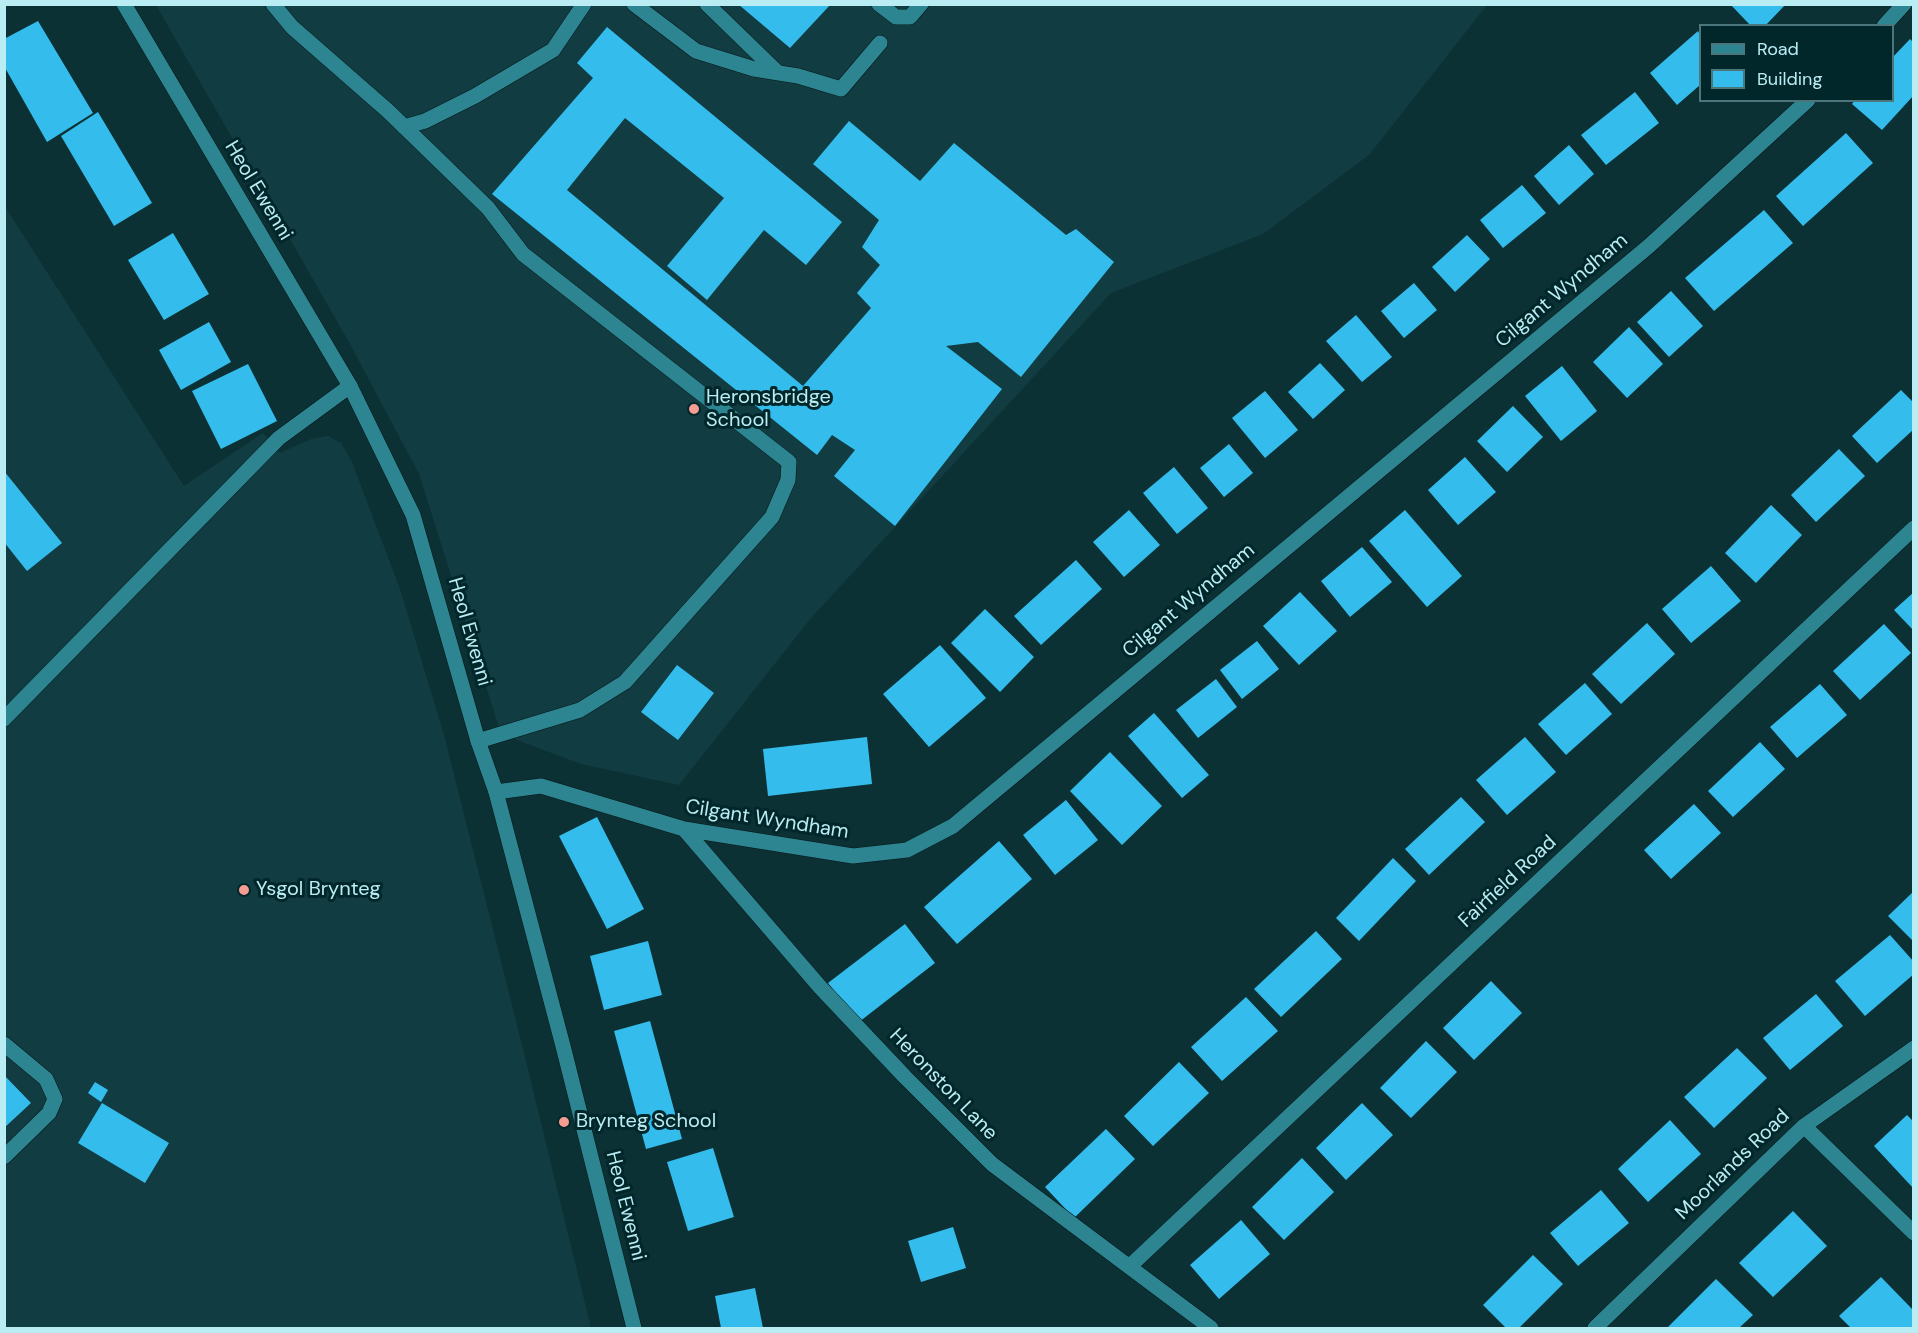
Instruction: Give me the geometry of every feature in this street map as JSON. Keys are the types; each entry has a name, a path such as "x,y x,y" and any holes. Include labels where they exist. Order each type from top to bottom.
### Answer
{"street":[{"name":"Heol Ewenni","path":"123,4 350,386 413,515 478,741 496,792 634,1329"},
{"path":"273,4 292,27 404,127 488,208 523,254 789,462 788,480 772,517 625,682 580,710 478,741"},
{"path":"404,127 425,121 475,96 553,50 584,4"},
{"path":"634,4 696,51 754,69 777,72 841,89 880,43"},
{"path":"707,4 777,72"},
{"path":"879,4 896,17 910,17 921,4"},
{"path":"1886,24 1904,4"},
{"name":"Cilgant Wyndham","path":"496,792 540,786 684,829 853,856 907,850 953,826 1649,246 1806,102"},
{"path":"4,719 279,438 350,386"},
{"name":"Fairfield Road","path":"1130,1266 1914,528"},
{"name":"Heronston Lane","path":"684,829 820,987 992,1164 1211,1329"},
{"path":"4,1044 46,1079 55,1099 49,1113 4,1157"},
{"name":"Moorlands Road","path":"1595,1329 1804,1126 1914,1048"},
{"path":"1804,1126 1914,1233"}],"shaded area":[{"name":"Heronsbridge School","path":"156,5 1487,5 1369,155 1263,234 1111,293 811,618 679,785 581,764 501,734 419,474 350,344"},
{"name":"Ysgol Brynteg","path":"4,205 184,486 263,433 280,453 311,439 328,436 341,443 352,462 400,589 444,735 591,1328 5,1328"}],"building":[{"path":"738,4 831,4 790,48"},
{"path":"1730,4 1786,4 1767,24 1749,24"},
{"path":"38,21 93,113 47,142 4,66 4,39"},
{"path":"607,27 842,222 806,265 764,230 707,300 667,266 724,198 625,118 567,190 803,386 871,308 857,293 880,265 862,247 879,220 813,164 849,121 920,181 954,143 1066,235 1076,229 1114,262 1021,377 978,342 946,346 1002,389 895,526 834,476 855,450 832,435 817,455 492,194 593,78 577,63"},
{"path":"1698,31 1699,86 1677,105 1650,73"},
{"path":"1910,39 1914,43 1914,95 1882,130 1852,104 1854,102 1894,102 1894,56"},
{"path":"1635,92 1659,123 1606,165 1581,135"},
{"path":"98,112 152,203 114,226 61,136"},
{"path":"1846,133 1873,163 1803,226 1776,196"},
{"path":"1569,145 1594,174 1559,205 1534,176"},
{"path":"1522,185 1546,213 1503,248 1480,220"},
{"path":"1764,210 1793,243 1714,311 1685,278"},
{"path":"173,233 209,294 164,320 128,260"},
{"path":"1467,235 1490,259 1455,292 1432,267"},
{"path":"1414,283 1437,310 1404,338 1381,311"},
{"path":"1671,291 1703,326 1669,357 1637,322"},
{"path":"1356,315 1392,357 1362,382 1326,341"},
{"path":"209,322 231,362 181,390 159,350"},
{"path":"1629,327 1663,364 1627,398 1593,362"},
{"path":"1320,363 1345,390 1313,419 1288,392"},
{"path":"248,364 277,421 221,449 192,391"},
{"path":"1562,366 1597,411 1561,441 1525,396"},
{"path":"1901,390 1914,403 1914,429 1877,463 1852,436"},
{"path":"1265,391 1298,430 1265,458 1232,418"},
{"path":"1513,406 1543,437 1507,472 1477,441"},
{"path":"1229,444 1253,473 1224,497 1200,468"},
{"path":"1839,449 1865,476 1816,522 1791,495"},
{"path":"1465,457 1496,492 1458,525 1428,490"},
{"path":"1174,467 1208,508 1177,534 1143,493"},
{"path":"4,471 62,543 27,571 4,542"},
{"path":"1771,505 1802,535 1756,583 1725,553"},
{"path":"1129,510 1160,545 1124,577 1093,542"},
{"path":"1405,510 1462,576 1427,607 1369,541"},
{"path":"1362,547 1392,582 1350,617 1321,581"},
{"path":"1076,560 1102,589 1041,645 1014,616"},
{"path":"1711,566 1741,601 1691,643 1662,609"},
{"path":"1300,592 1337,631 1299,665 1263,626"},
{"path":"1914,592 1914,631 1894,610"},
{"path":"985,609 1034,657 1000,692 951,643"},
{"path":"1647,623 1675,654 1621,704 1592,674"},
{"path":"1884,624 1911,653 1860,700 1833,671"},
{"path":"1257,641 1279,669 1242,699 1220,670"},
{"path":"940,645 986,698 929,747 883,694"},
{"path":"677,665 714,693 678,740 641,712"},
{"path":"1216,679 1237,707 1198,738 1176,710"},
{"path":"1585,683 1612,714 1566,755 1538,724"},
{"path":"1820,684 1847,715 1797,758 1770,727"},
{"path":"1154,713 1209,775 1182,798 1128,736"},
{"path":"867,737 872,784 768,796 763,749"},
{"path":"1525,737 1556,772 1507,815 1476,780"},
{"path":"1760,742 1785,769 1733,817 1708,791"},
{"path":"1110,752 1162,806 1122,845 1070,791"},
{"path":"1461,797 1485,822 1429,875 1405,849"},
{"path":"1066,800 1098,840 1055,875 1023,835"},
{"path":"1694,804 1721,833 1671,879 1644,850"},
{"path":"597,817 644,909 607,929 559,836"},
{"path":"999,841 1032,879 957,944 924,907"},
{"path":"1393,858 1416,881 1359,941 1336,918"},
{"path":"1914,891 1914,942 1888,916"},
{"path":"905,924 935,963 859,1022 828,983"},
{"path":"1316,931 1342,959 1281,1017 1254,989"},
{"path":"1890,935 1914,962 1914,974 1865,1016 1835,981"},
{"path":"648,941 662,995 604,1010 590,956"},
{"path":"1491,981 1522,1013 1474,1060 1443,1028"},
{"path":"1816,994 1843,1026 1790,1070 1763,1038"},
{"path":"1246,997 1278,1031 1222,1081 1191,1047"},
{"path":"650,1021 682,1139 646,1149 614,1031"},
{"path":"1426,1041 1457,1072 1411,1118 1380,1088"},
{"path":"1737,1048 1767,1078 1714,1128 1684,1097"},
{"path":"1179,1062 1209,1093 1153,1146 1124,1116"},
{"path":"4,1075 31,1103 4,1128"},
{"path":"95,1082 108,1090 101,1102 88,1093"},
{"path":"102,1103 169,1143 145,1183 78,1143"},
{"path":"1362,1103 1393,1135 1346,1180 1316,1148"},
{"path":"1907,1115 1914,1122 1914,1189 1874,1146"},
{"path":"1670,1120 1701,1154 1648,1202 1618,1169"},
{"path":"1106,1129 1135,1159 1074,1218 1045,1187"},
{"path":"713,1148 734,1217 688,1231 667,1162"},
{"path":"1302,1158 1334,1192 1284,1240 1252,1207"},
{"path":"1601,1190 1629,1223 1578,1266 1550,1233"},
{"path":"1793,1211 1827,1246 1773,1297 1739,1263"},
{"path":"1241,1220 1270,1254 1219,1299 1190,1265"},
{"path":"953,1227 966,1268 921,1282 908,1241"},
{"path":"1533,1255 1563,1284 1519,1328 1506,1328 1483,1305"},
{"path":"1881,1277 1914,1311 1914,1328 1851,1328 1839,1316"},
{"path":"1716,1279 1753,1315 1739,1328 1667,1328"},
{"path":"755,1288 763,1328 721,1328 715,1296"}],"place":[{"name":"Heronsbridge School","path":"694,409"},
{"name":"Ysgol Brynteg","path":"244,890"},
{"name":"Brynteg School","path":"564,1122"}]}
